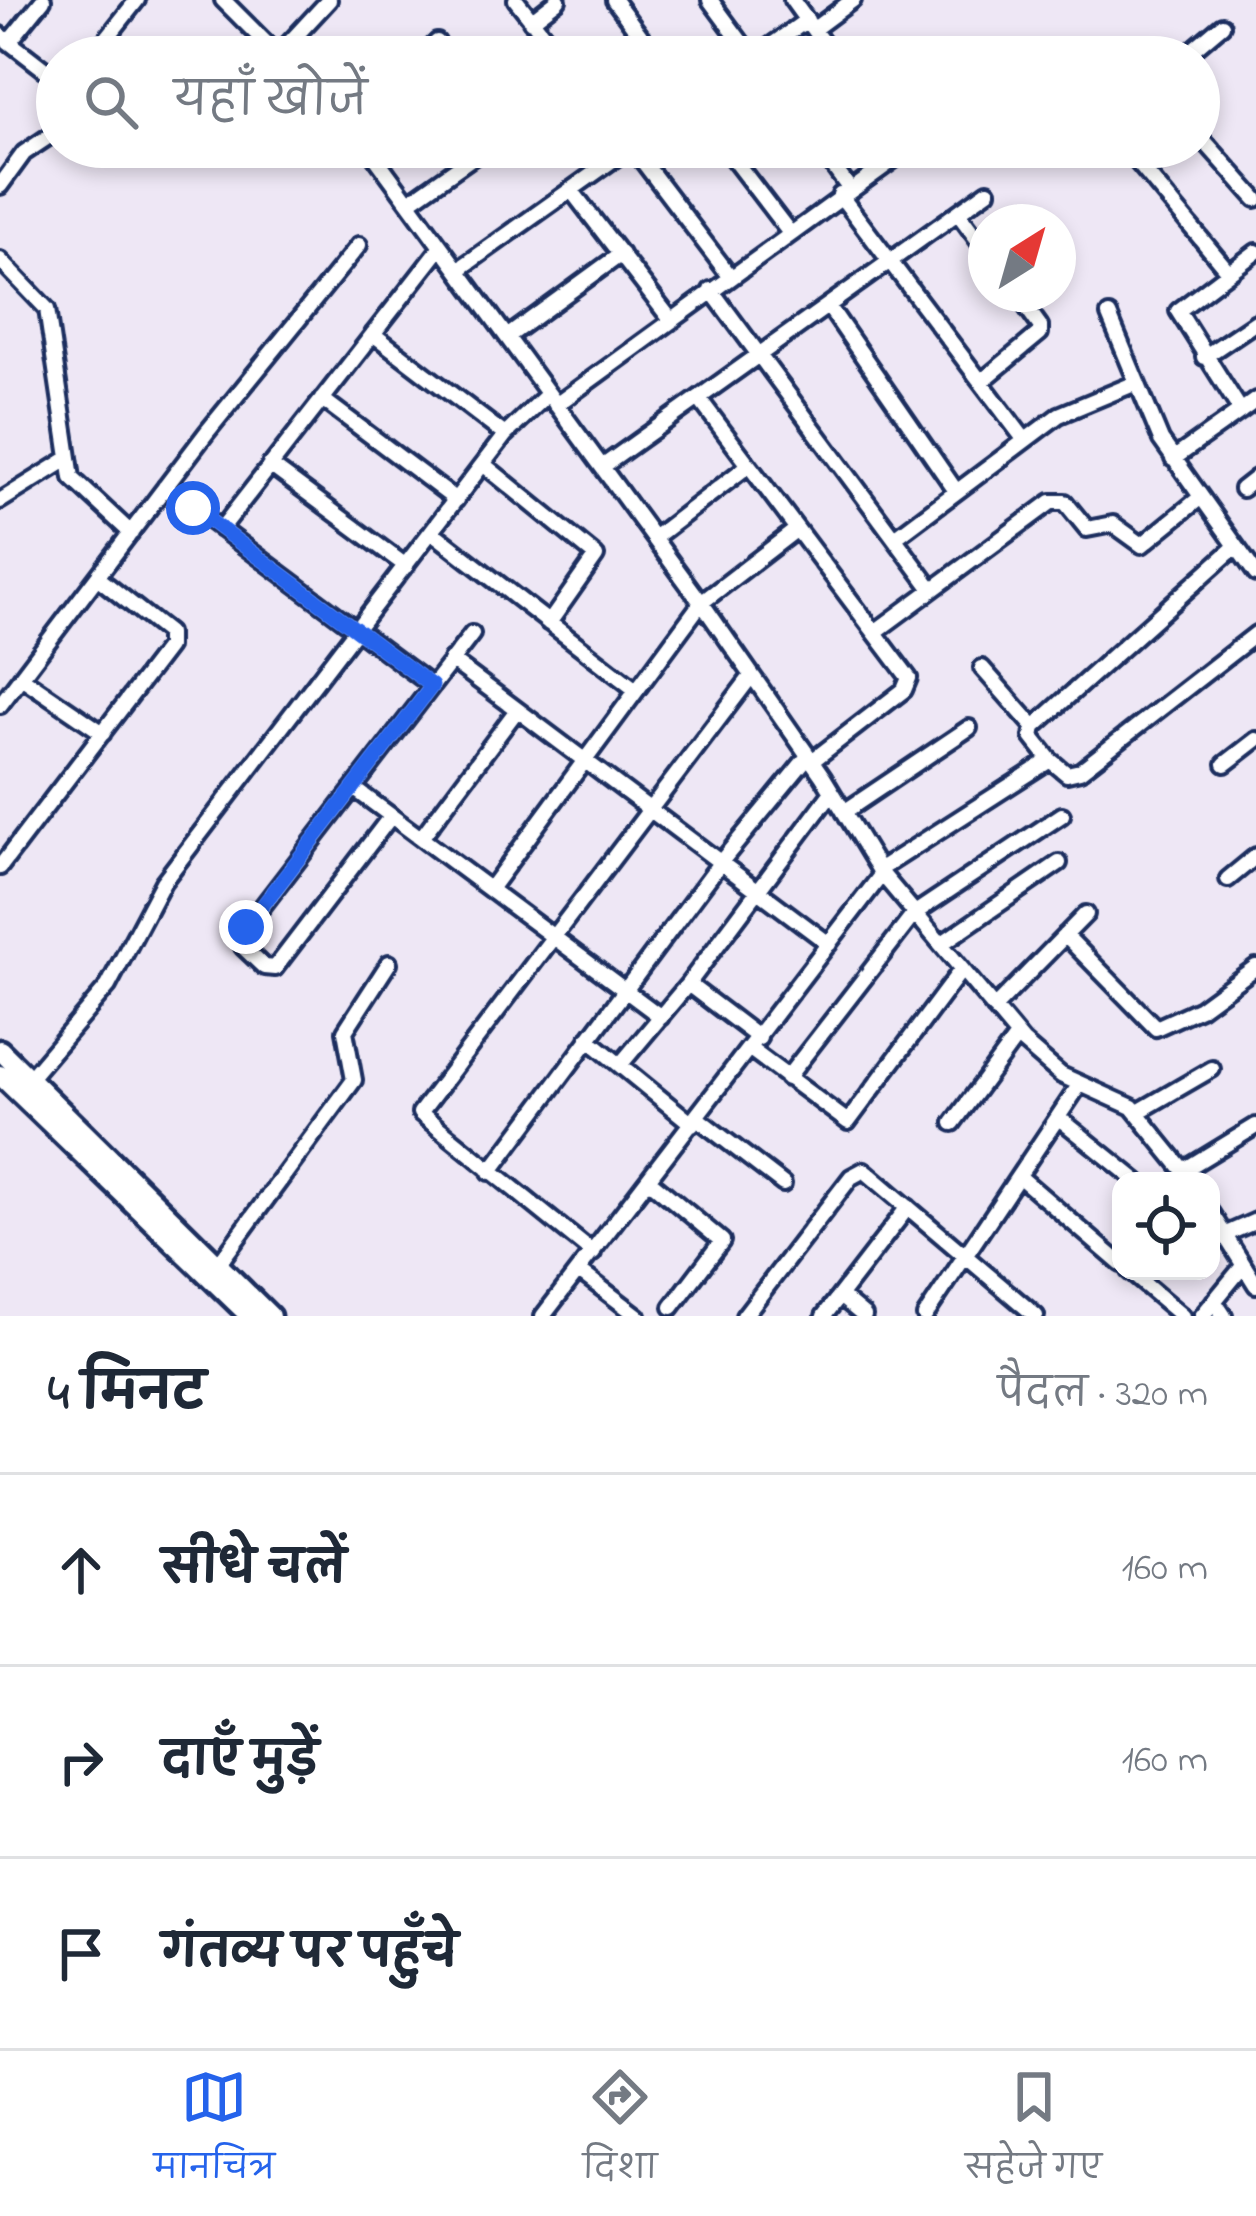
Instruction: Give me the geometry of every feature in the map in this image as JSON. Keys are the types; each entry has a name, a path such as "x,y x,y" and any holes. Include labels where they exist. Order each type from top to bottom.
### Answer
{"main road":[{"path":"0,1050 23,1086 250,1316"},
{"path":"0,1075 23,1086 270,1316"}],"street":[{"path":"36,63 4,39 43,0"},
{"path":"109,36 137,0"},
{"path":"223,0 259,36"},
{"path":"297,36 329,0"},
{"path":"516,0 544,36"},
{"path":"531,21 558,0"},
{"path":"614,0 641,36"},
{"path":"710,0 737,36"},
{"path":"792,0 819,36"},
{"path":"790,36 853,0"},
{"path":"1209,36 1222,25"},
{"path":"0,186 24,153 36,145"},
{"path":"1220,159 1256,199"},
{"path":"384,168 752,675 880,872 1017,1036 1061,1075 1138,1112 1185,1172"},
{"path":"409,202 458,168"},
{"path":"458,270 602,168"},
{"path":"648,168 730,276"},
{"path":"740,168 789,232"},
{"path":"831,168 891,262 1024,439"},
{"path":"23,1086 108,986 163,882 505,435 671,320 876,168"},
{"path":"1143,168 1227,270"},
{"path":"571,190 671,320"},
{"path":"602,467 988,191"},
{"path":"958,213 968,227"},
{"path":"0,705 130,532 359,245"},
{"path":"221,529 441,247"},
{"path":"1240,411 1178,310 1256,252"},
{"path":"507,337 621,254"},
{"path":"0,260 46,309 66,460 84,493 130,532"},
{"path":"711,290 932,589"},
{"path":"829,307 956,491"},
{"path":"981,382 1040,333 1028,312"},
{"path":"1109,314 1173,459 1256,574"},
{"path":"1204,358 1256,322"},
{"path":"373,334 505,435"},
{"path":"895,538 1059,415 1136,382"},
{"path":"322,399 456,500"},
{"path":"490,1172 720,862 810,759 909,684 700,400"},
{"path":"1173,459 1256,400"},
{"path":"0,501 66,460"},
{"path":"483,464 596,556 549,622"},
{"path":"271,465 406,566"},
{"path":"654,538 749,465"},
{"path":"1242,489 1256,478"},
{"path":"165,488 432,686"},
{"path":"875,632 1051,502 1067,504 1087,529 1113,524 1142,545 1201,497"},
{"path":"490,889 701,603 797,529"},
{"path":"432,532 636,691"},
{"path":"1236,546 1034,727 1032,737 1067,774 1080,771 1256,634"},
{"path":"0,867 170,641 168,633 97,577"},
{"path":"391,816 274,968 264,967 239,942 472,634"},
{"path":"451,660 829,944"},
{"path":"982,668 1034,727"},
{"path":"593,1253 419,1112 752,675"},
{"path":"21,677 103,733"},
{"path":"421,838 518,710"},
{"path":"844,812 969,728"},
{"path":"1225,764 1256,740"},
{"path":"543,1316 650,1181 880,872 1050,760"},
{"path":"355,789 661,1017"},
{"path":"620,1065 688,984 832,792"},
{"path":"787,1078 915,913 1062,815"},
{"path":"1228,879 1256,856"},
{"path":"941,944 1059,863"},
{"path":"994,1008 1086,914"},
{"path":"1065,935 1156,1028 1200,1008 1256,968"},
{"path":"217,1266 354,1080 345,1031 389,963"},
{"path":"688,984 787,1078 848,1122 962,970"},
{"path":"953,1123 1017,1036"},
{"path":"588,1039 783,1184"},
{"path":"1138,1112 1212,1070"},
{"path":"925,1316 1080,1084"},
{"path":"1059,1118 1126,1172"},
{"path":"1193,1172 1256,1126"},
{"path":"766,1316 748,1311 857,1171 871,1174 1036,1316"},
{"path":"1021,1178 1112,1256"},
{"path":"650,1181 722,1241 673,1307"},
{"path":"824,1316 908,1207"},
{"path":"1224,1235 1256,1221"},
{"path":"1220,1228 1256,1285"},
{"path":"1202,1316 1243,1266"},
{"path":"579,1271 638,1316"},
{"path":"1140,1280 1182,1316"},
{"path":"840,1296 864,1316"},
{"path":"1214,1301 1224,1316"}],"route":[{"path":"193,508 432,686 246,927"}]}
